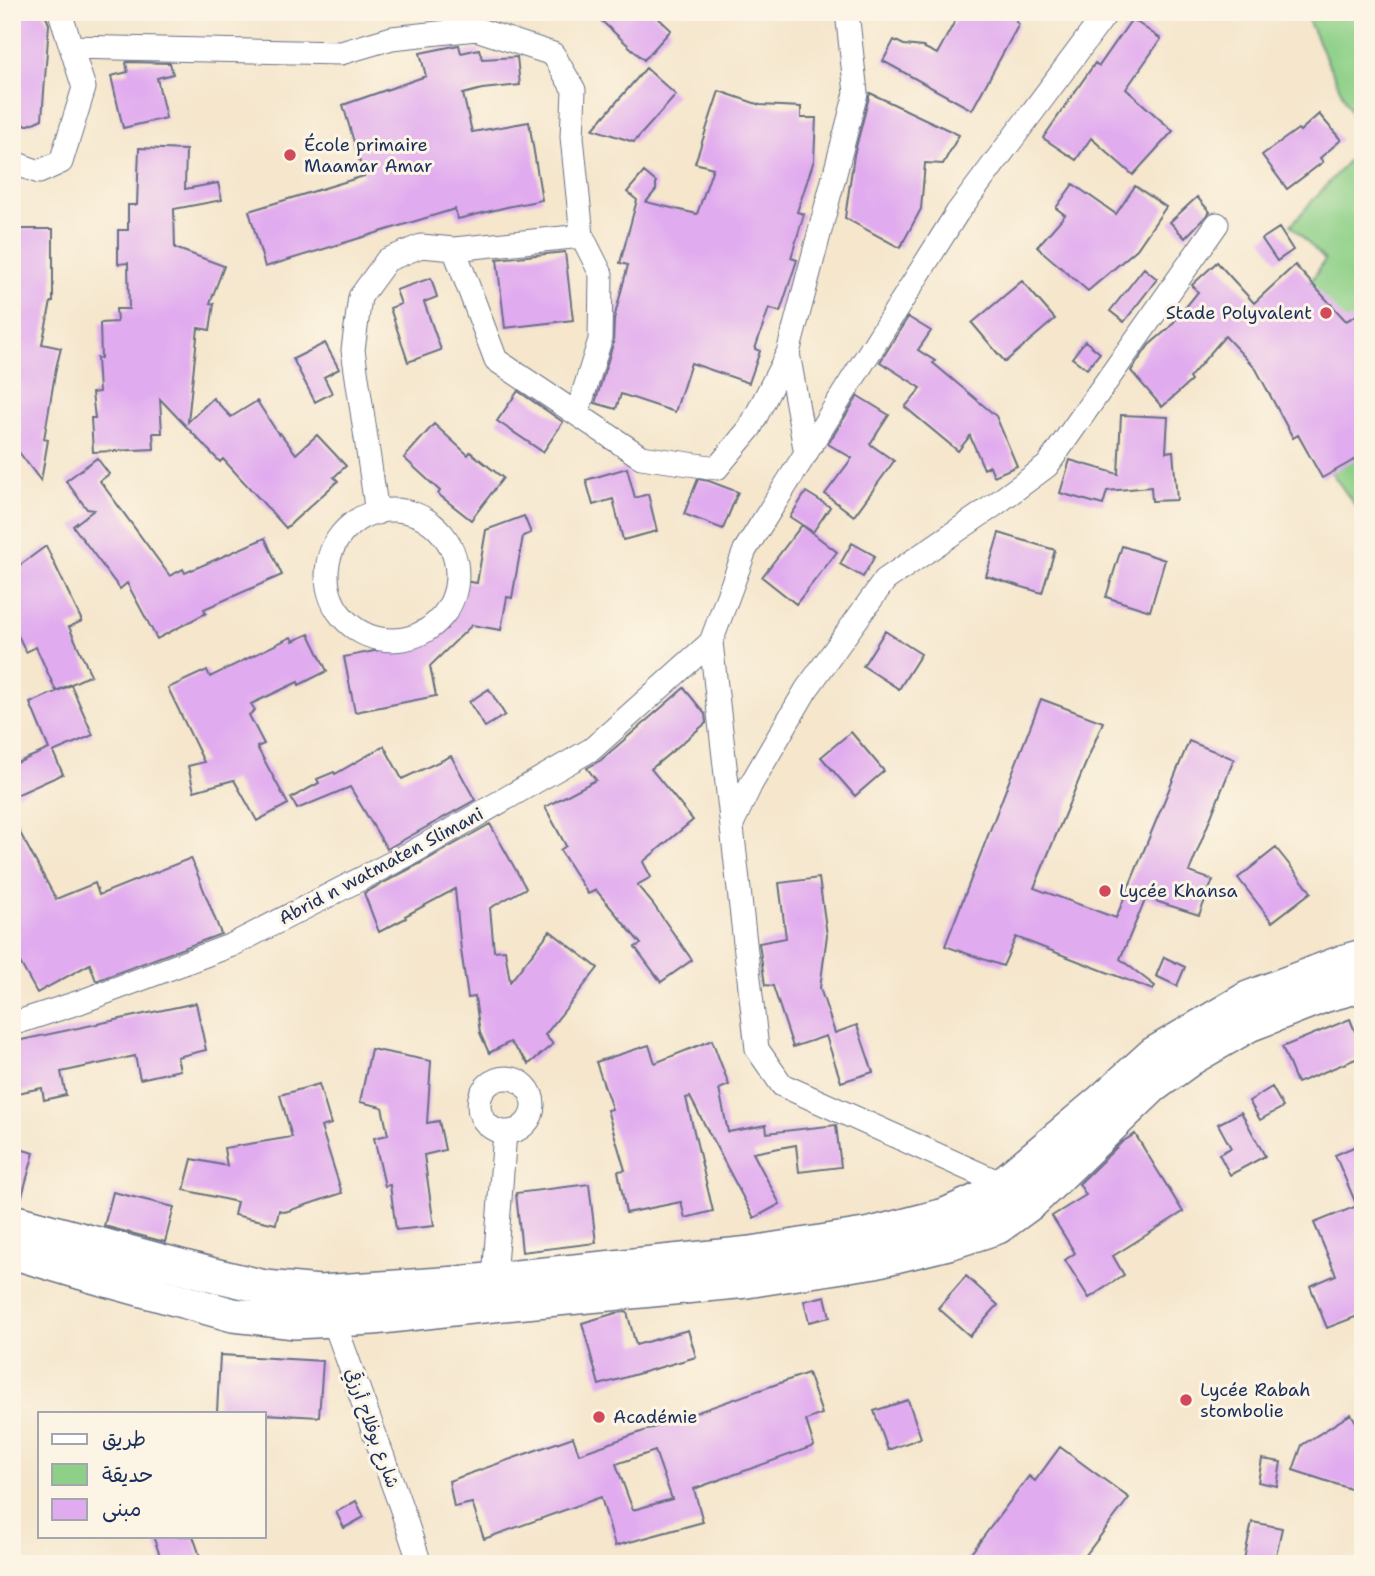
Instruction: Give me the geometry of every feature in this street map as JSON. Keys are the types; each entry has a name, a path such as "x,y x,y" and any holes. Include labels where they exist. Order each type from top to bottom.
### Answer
{"main road":[{"path":"12,1252 233,1315 295,1322 329,1306 494,1279 751,1253 871,1234 945,1215 983,1198 1100,1102 1153,1054 1248,998 1363,956"},
{"path":"12,1221 373,1318 747,1281 875,1261 952,1242 998,1227 1031,1203 1152,1087 1192,1058 1249,1025 1326,995 1363,985"}],"street":[{"path":"12,162 39,172 61,162 83,88 60,12"},
{"path":"454,249 496,360 641,457 717,468 750,428 788,353 856,93 847,12"},
{"path":"1031,1203 1002,1184 782,1085 757,1049 711,642 745,550 957,213 1107,12"},
{"path":"71,47 341,53 471,20 553,54 574,90 572,137 582,236 601,274 600,340 577,414"},
{"path":"732,824 751,784 806,690 886,580 1047,466 1217,223"},
{"path":"377,513 353,350 360,297 387,260 421,246 454,249 582,236"},
{"path":"788,353 806,454"},
{"path":"384,510 405,511 424,518 441,531 452,548 458,570 456,592 446,613 430,629 410,639 388,641 366,636 347,624 334,606 327,586 327,565 334,545 347,528 363,517 377,513 384,510"},
{"name":"Abrid n watmaten Slimani","path":"12,1024 80,1002 232,945 413,852 592,749 711,642"},
{"path":"494,1279 505,1132"},
{"name":"شارع بوفلاح أرزقي","path":"329,1306 420,1564"}],"green space":[{"path":"1309,12 1363,12 1363,138 1307,18"},
{"name":"Stade Polyvalent","path":"1363,144 1363,509 1359,511 1255,366 1325,260 1291,225"}],"building":[{"path":"12,12 44,12 49,24 42,119 29,125 12,124"},
{"path":"592,12 652,12 671,30 644,60"},
{"path":"960,12 1022,12 1016,22 1019,24 972,110 883,61 894,40 904,45 923,47 937,54"},
{"path":"1132,19 1161,39 1126,89 1173,131 1133,175 1091,138 1076,160 1043,138 1095,63 1099,66"},
{"path":"459,45 461,53 479,49 482,59 517,57 520,85 463,94 472,132 529,122 542,200 458,219 455,209 265,267 249,211 364,176 343,105 426,76 420,53"},
{"path":"127,62 170,63 173,74 157,78 166,118 123,128 111,76 128,72"},
{"path":"646,68 676,95 634,142 593,129"},
{"path":"719,91 760,105 801,107 801,118 816,118 814,160 797,212 804,214 791,258 797,260 780,312 769,308 755,349 760,351 749,383 691,363 675,412 621,394 616,409 595,403 613,344 614,319 628,265 620,263 637,200 627,192 644,172 656,182 656,190 646,202 697,214 713,168 695,163"},
{"path":"870,93 959,135 943,164 925,163 921,209 900,248 845,218 854,155"},
{"path":"1319,114 1341,140 1320,158 1323,162 1287,189 1262,155 1298,129 1300,131"},
{"path":"139,148 186,150 185,189 218,183 222,200 174,209 175,248 224,266 210,303 214,304 210,330 198,328 188,422 213,398 231,417 257,401 279,435 280,433 296,454 317,435 346,466 334,477 338,481 286,528 223,459 220,462 160,399 162,433 153,433 154,449 93,452 91,418 95,418 92,393 99,392 97,358 101,358 100,323 117,322 116,309 129,309 128,263 118,264 118,230 128,230 128,205 137,205"},
{"path":"1073,184 1116,214 1135,186 1166,207 1137,249 1088,291 1037,247 1065,215 1056,208"},
{"path":"1197,197 1210,212 1185,238 1170,222"},
{"path":"1279,228 1293,250 1277,261 1262,239"},
{"path":"14,229 53,229 53,302 42,344 61,348 44,439 48,440 41,481 12,443 12,327 17,302 12,302"},
{"path":"565,252 573,320 505,328 497,259"},
{"path":"1217,262 1254,303 1295,265 1346,321 1363,312 1363,455 1322,478 1298,435 1293,438 1256,369 1225,336 1189,378 1191,381 1162,407 1131,371 1149,345 1169,328 1198,292 1192,285"},
{"path":"1144,268 1157,279 1124,322 1110,311"},
{"path":"431,278 437,297 424,302 441,350 408,362 390,308 401,304 396,290"},
{"path":"1022,281 1055,319 1005,362 972,323"},
{"path":"908,317 931,331 918,350 935,361 933,363 996,416 1017,466 994,476 990,466 984,469 970,436 958,451 905,407 921,388 880,362"},
{"path":"1085,341 1100,353 1087,369 1072,358"},
{"path":"325,343 339,369 324,377 332,393 315,402 293,359"},
{"path":"518,391 563,422 543,452 497,421"},
{"path":"858,396 889,415 870,444 894,461 854,516 825,494 852,458 828,444"},
{"path":"1121,415 1168,417 1166,452 1173,451 1177,500 1152,501 1151,487 1107,491 1103,505 1060,493 1070,460 1118,474"},
{"path":"434,424 468,455 470,452 503,478 471,520 438,494 440,491 404,458"},
{"path":"97,458 109,474 100,481 170,576 183,569 185,573 265,538 282,575 204,609 206,613 157,639 127,583 120,589 73,526 94,510 87,509 66,481"},
{"path":"627,468 635,498 648,494 657,531 623,540 613,499 593,505 586,480"},
{"path":"698,479 738,492 723,529 684,514"},
{"path":"806,492 830,507 813,532 790,517"},
{"path":"524,516 531,533 523,536 512,598 507,597 501,630 472,625 430,666 436,696 355,712 344,657 430,640 457,614 463,581 477,583 486,530"},
{"path":"802,525 837,552 796,604 762,577"},
{"path":"999,533 1055,550 1042,593 986,576"},
{"path":"852,543 875,556 863,577 840,564"},
{"path":"46,546 82,621 69,627 91,675 56,691 36,647 26,652 12,623 12,571"},
{"path":"1122,546 1165,560 1150,611 1106,597"},
{"path":"885,631 921,654 899,689 863,666"},
{"path":"309,634 327,671 251,704 255,710 249,715 264,744 257,747 288,804 257,821 234,780 194,791 188,766 204,762 168,688 207,670 210,677 291,637 293,641"},
{"path":"71,685 93,735 53,752 63,774 12,797 12,765 49,749 30,703"},
{"path":"684,688 705,714 706,723 651,769 693,820 643,862 651,877 637,885 692,960 661,982 635,947 641,944 596,890 588,894 560,850 566,846 545,807 596,780 587,768 601,760"},
{"path":"489,689 505,715 485,727 469,702"},
{"path":"1041,699 1103,722 1034,888 1116,918 1189,741 1234,759 1189,872 1213,880 1199,915 1146,898 1120,959 1155,986 1153,990 1016,937 1003,966 945,946"},
{"path":"851,732 884,771 855,796 821,757"},
{"path":"384,746 402,779 451,756 475,800 387,849 350,787 297,809 291,798 319,783 317,779 334,772 335,774"},
{"path":"12,818 56,899 95,883 99,895 191,858 221,934 96,981 90,964 37,993 12,948"},
{"path":"490,824 526,888 490,908 494,951 505,950 510,982 550,931 598,968 545,1035 553,1044 529,1064 510,1042 489,1053 480,1033 475,997 468,998 455,889 379,932 364,893"},
{"path":"1276,848 1311,892 1272,922 1238,878"},
{"path":"819,878 827,935 820,988 835,1033 857,1025 873,1072 841,1082 826,1036 793,1047 773,986 765,985 759,943 786,938 779,883"},
{"path":"1164,957 1185,967 1177,986 1156,976"},
{"path":"196,1003 206,1050 177,1057 180,1070 140,1079 135,1056 61,1072 66,1095 44,1100 42,1088 12,1094 12,1042"},
{"path":"1350,1019 1363,1056 1297,1083 1282,1047"},
{"path":"712,1040 729,1085 719,1089 728,1132 766,1125 767,1133 836,1125 841,1167 799,1172 796,1145 753,1153 780,1204 754,1218 690,1097 686,1098 713,1211 685,1218 681,1202 626,1213 618,1171 625,1170 607,1110 612,1109 596,1062 649,1045 655,1063"},
{"path":"371,1049 431,1061 427,1123 439,1121 445,1150 424,1155 434,1226 396,1230 390,1185 385,1186 374,1138 388,1135 382,1107 360,1102"},
{"path":"319,1084 331,1124 321,1127 342,1193 285,1212 279,1210 276,1224 234,1215 237,1202 184,1190 192,1159 227,1166 224,1148 292,1137 280,1095"},
{"path":"1272,1087 1283,1107 1260,1120 1249,1101"},
{"path":"1241,1112 1265,1156 1230,1175 1219,1154 1231,1148 1218,1124"},
{"path":"1135,1134 1183,1212 1113,1256 1124,1275 1089,1298 1065,1260 1075,1253 1052,1216 1086,1195 1079,1184 1122,1142"},
{"path":"1363,1143 1363,1314 1327,1328 1310,1286 1336,1275 1314,1223 1357,1206 1335,1155"},
{"path":"12,1147 34,1153 20,1203 12,1202"},
{"path":"589,1184 596,1243 522,1252 516,1193"},
{"path":"113,1192 174,1207 165,1242 104,1226"},
{"path":"966,1276 998,1305 970,1336 938,1308"},
{"path":"825,1296 830,1317 809,1322 804,1301"},
{"path":"627,1312 636,1345 688,1330 696,1357 599,1385 582,1323"},
{"path":"220,1355 323,1361 319,1417 266,1412 217,1412"},
{"path":"808,1373 822,1414 806,1420 814,1446 694,1489 703,1522 615,1546 601,1497 484,1539 472,1503 454,1507 449,1481 573,1437 579,1454","holes":["655,1451 672,1499 633,1510 616,1464"]},
{"path":"908,1400 921,1438 888,1450 874,1411"},
{"path":"1351,1414 1363,1433 1363,1493 1293,1470 1302,1445"},
{"path":"1060,1447 1129,1498 1079,1564 963,1564 1029,1476 1035,1481"},
{"path":"1262,1459 1281,1462 1277,1486 1258,1482"},
{"path":"356,1501 364,1517 344,1528 336,1512"},
{"path":"1252,1522 1282,1528 1274,1564 1243,1564"},
{"path":"154,1538 194,1538 201,1559 189,1564 163,1564"}],"place":[{"name":"École primaire Maamar Amar","path":"290,155"},
{"name":"Stade Polyvalent","path":"1326,313"},
{"name":"Lycée Khansa","path":"1105,891"},
{"name":"Lycée Rabah stombolie","path":"1186,1400"},
{"name":"Académie","path":"599,1417"}]}
